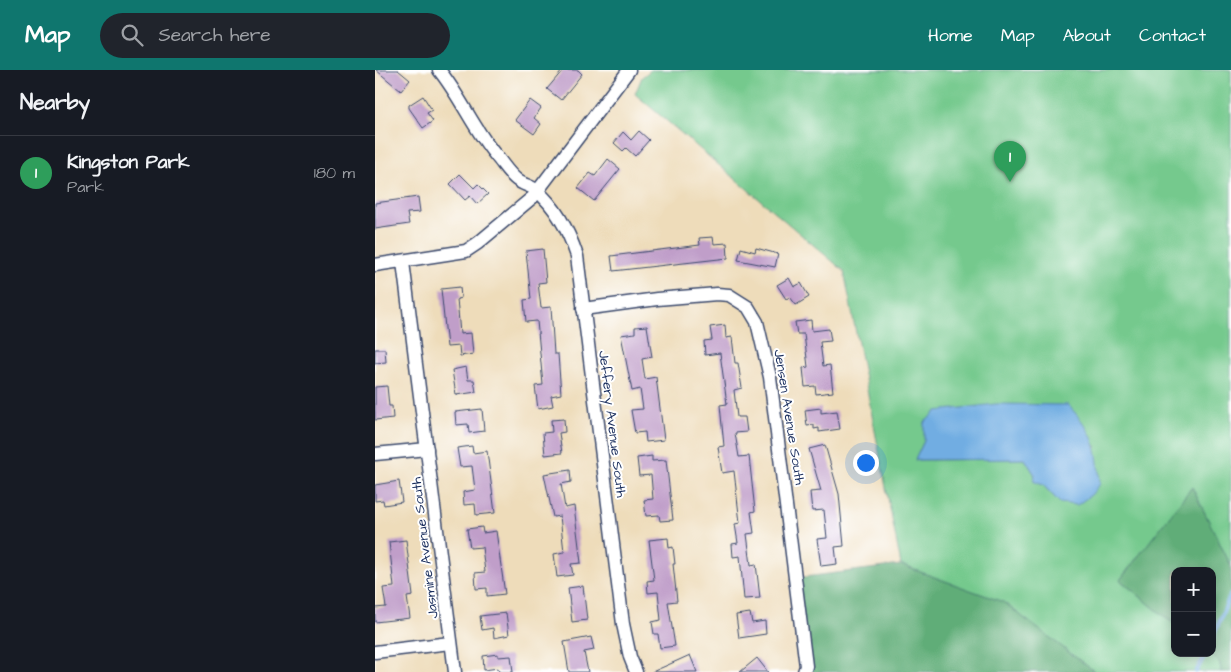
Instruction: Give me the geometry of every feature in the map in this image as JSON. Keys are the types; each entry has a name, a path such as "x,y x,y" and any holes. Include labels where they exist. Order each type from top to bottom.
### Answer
{"street":[{"path":"439,70 449,82 479,134 497,158 517,180 537,190"},
{"path":"375,266 465,251 478,243 533,197 629,70"},
{"name":"Jeffery Avenue South","path":"537,190 570,234 577,256 623,624 636,672"},
{"name":"Jasmine Avenue South","path":"403,262 455,672"},
{"name":"Jensen Avenue South","path":"583,310 657,299 717,294 729,295 748,307 757,322 770,377 806,666 804,672"},
{"path":"375,454 427,449"},
{"path":"375,652 450,644"}],"green space":[{"path":"651,70 1231,70 1231,566 1192,487 1120,580 1171,622 1171,657 1213,657 1220,663 1221,672 1095,672 1003,602 901,565 844,271 635,94 642,77","holes":["924,441 1097,446 1060,503 1043,485 1034,481 1035,475 1025,459 915,460"]},
{"path":"1192,487 1231,566 1231,672 1221,672 1220,663 1213,657 1216,657 1216,567 1171,567 1171,622 1120,580"},
{"path":"901,565 1003,602 1095,672 804,672 796,578"}],"water":[{"path":"996,404 1068,405 1084,424 1096,449 1100,484 1091,495 1077,505 1060,503 1043,485 1033,481 1035,475 1025,459 915,460 924,441 924,423 937,411"}],"building":[{"path":"376,70 398,70 410,80 401,91"},
{"path":"563,70 578,70 582,74 561,100 547,89"},
{"path":"423,96 432,110 427,113 433,121 423,128 409,108 409,105"},
{"path":"530,100 541,108 534,118 541,124 534,134 515,120"},
{"path":"639,131 649,140 635,156 626,148 623,151 614,143 623,132 631,140"},
{"path":"608,159 620,169 594,201 578,188 590,173 595,176"},
{"path":"460,174 474,188 478,184 488,194 477,204 470,196 465,200 450,184"},
{"path":"418,197 420,212 407,213 409,224 375,229 375,203"},
{"path":"713,237 714,244 727,243 728,258 613,271 611,256 700,245 699,238"},
{"path":"741,248 755,252 756,248 778,254 775,267 738,260"},
{"path":"543,249 546,282 538,283 541,308 551,307 554,354 558,354 561,394 551,396 553,406 538,409 535,386 543,385 537,321 526,322 524,300 531,299 526,251"},
{"path":"789,278 794,287 801,283 809,297 796,305 790,297 786,299 777,285"},
{"path":"460,287 461,298 457,299 460,334 471,333 473,354 460,356 459,346 447,347 441,289"},
{"path":"811,320 812,331 829,329 831,341 820,342 823,366 830,365 833,392 816,394 815,386 805,387 803,368 808,367 804,334 797,334 795,322"},
{"path":"725,325 726,338 732,337 735,363 738,363 742,388 734,390 737,417 745,417 747,432 735,433 739,457 749,456 755,511 751,512 754,533 747,534 751,565 756,564 760,598 744,599 740,556 733,557 732,544 738,543 735,524 740,523 734,471 722,473 718,447 724,446 720,405 727,404 720,353 705,355 704,341 712,340 710,327"},
{"path":"647,326 652,357 642,359 645,379 656,377 664,440 646,442 645,432 635,433 631,410 643,409 640,389 632,391 621,335 635,333 635,327"},
{"path":"375,349 385,349 386,362 375,363"},
{"path":"466,367 468,380 474,380 476,392 456,395 452,370"},
{"path":"387,386 389,406 392,406 393,418 375,420 375,387"},
{"path":"821,408 821,413 837,411 840,429 819,432 819,428 814,429 814,425 807,426 805,410"},
{"path":"482,409 484,431 469,433 468,424 456,425 455,412"},
{"path":"564,419 565,432 559,433 562,453 545,455 543,433 552,432 551,420"},
{"path":"825,445 839,494 844,546 835,547 837,564 821,566 817,539 827,538 824,510 812,511 810,492 821,491 809,449"},
{"path":"472,446 473,453 487,451 495,513 476,515 475,504 464,505 463,492 475,490 472,466 460,467 457,448"},
{"path":"652,456 652,461 666,460 673,520 660,521 659,515 646,516 644,500 653,499 651,475 639,476 637,458"},
{"path":"570,470 571,482 561,484 565,508 574,506 581,563 571,564 573,575 557,577 554,554 564,552 560,516 553,517 544,474"},
{"path":"399,481 402,502 384,505 383,500 375,501 375,485"},
{"path":"482,527 483,533 496,531 505,594 487,596 487,588 476,589 475,573 485,572 482,547 470,548 467,529"},
{"path":"668,538 669,548 673,547 675,564 673,564 677,601 668,602 675,646 660,648 658,634 654,634 652,622 661,620 658,592 648,593 647,581 654,580 649,540"},
{"path":"406,540 413,596 407,597 410,618 375,622 375,608 386,607 383,588 394,587 389,542"},
{"path":"583,586 587,620 572,622 568,588"},
{"path":"506,613 509,635 494,638 493,628 482,630 480,616"},
{"path":"750,613 752,623 765,621 766,634 739,638 736,615"},
{"path":"591,637 594,650 584,652 588,672 569,672 564,642"},
{"path":"498,654 498,657 511,656 513,672 499,672 498,668 484,670 483,656"},
{"path":"690,655 697,672 652,672 679,660"},
{"path":"757,658 768,672 740,672"}],"waterway":[{"path":"1216,630 1231,593"},
{"path":"1196,672 1204,657"}],"place":[{"name":"Kingston Park","path":"1010,182"}]}
